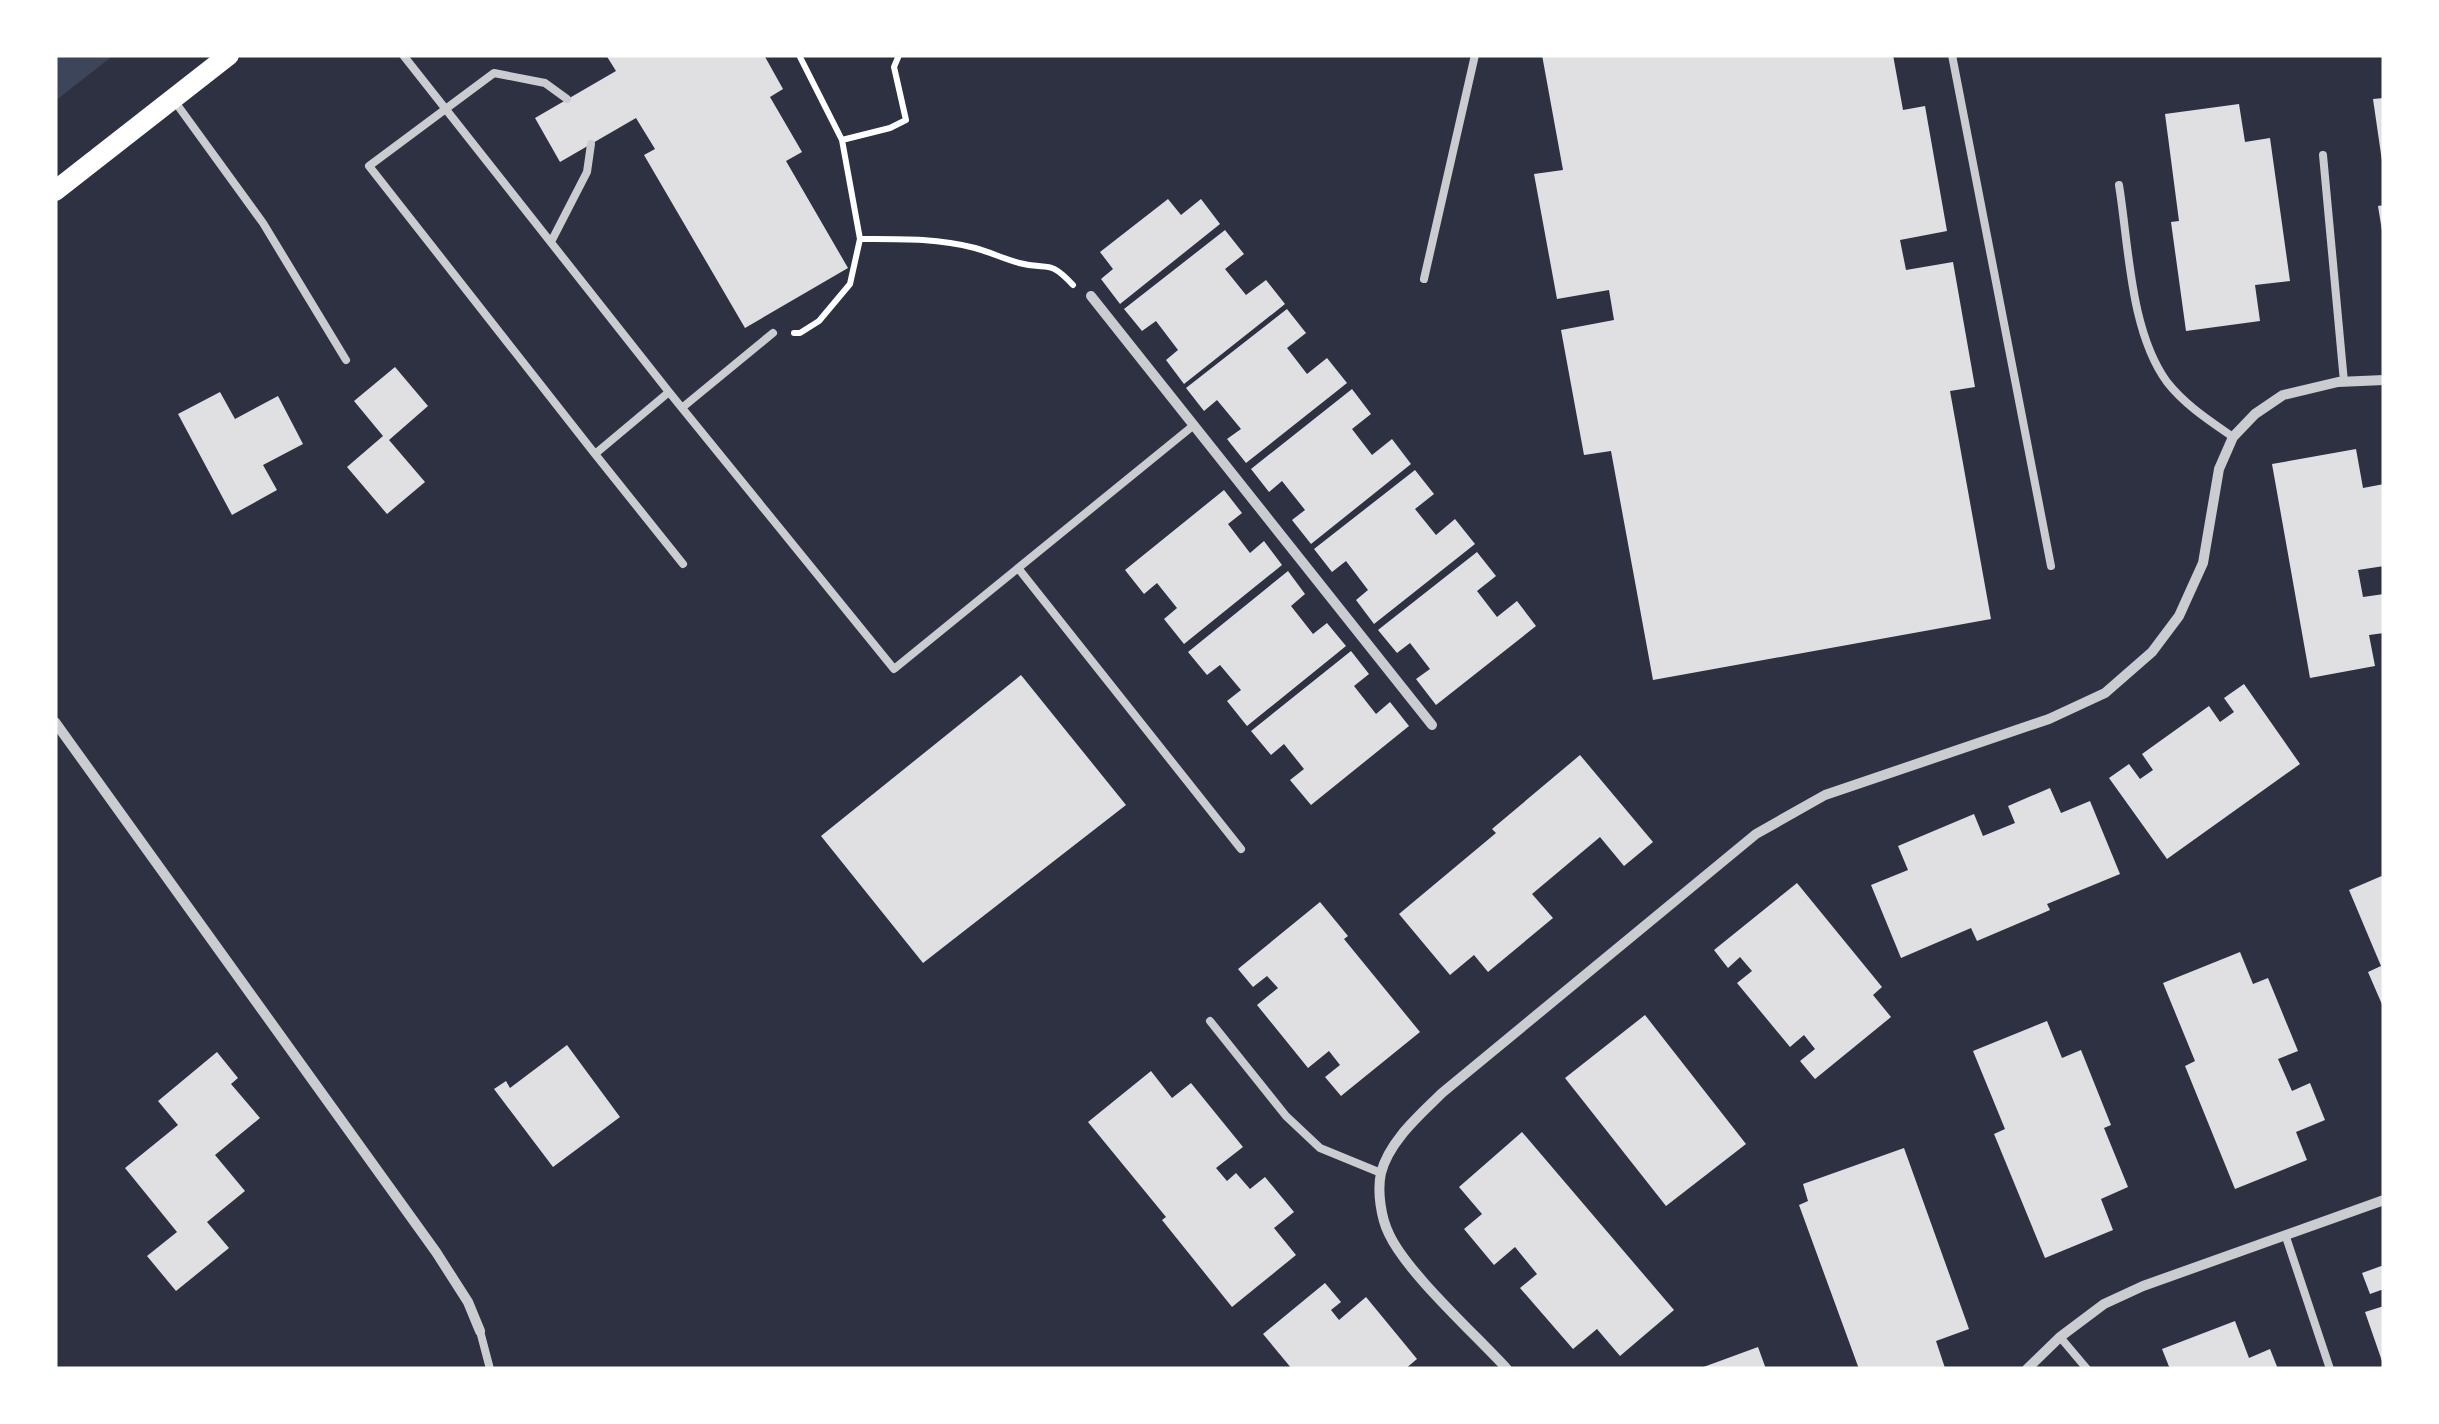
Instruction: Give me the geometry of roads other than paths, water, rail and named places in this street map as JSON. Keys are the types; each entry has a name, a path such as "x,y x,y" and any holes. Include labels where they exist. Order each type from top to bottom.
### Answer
{"main road":[{"path":"55,191 230,55"}],"street":[{"path":"1091,296 1432,725"},
{"path":"1507,1369 1415,1270 1389,1236 1381,1212 1381,1173 1400,1138 1442,1092 1756,834 1826,794 2050,720 2105,692 2152,652 2179,616 2203,564 2219,469 2234,437 2255,414 2283,395 2344,382 2384,380"},
{"path":"55,722 436,1252 468,1302 480,1331"},
{"path":"2027,1369 2060,1336 2104,1304 2142,1286 2384,1200"}],"lane":[{"path":"403,55 894,669 1194,425"},
{"path":"1424,279 1475,55"},
{"path":"1952,55 2051,566"},
{"path":"568,99 545,83 494,73 368,166 683,564"},
{"path":"172,100 263,223 346,360"},
{"path":"552,240 587,172 591,144"},
{"path":"2323,156 2344,382"},
{"path":"2119,185 2143,338 2168,382 2194,410 2234,437"},
{"path":"683,407 773,333"},
{"path":"594,454 669,392"},
{"path":"1018,568 1241,849"},
{"path":"1210,1021 1286,1116 1320,1148 1381,1173"},
{"path":"2286,1237 2330,1369"},
{"path":"480,1331 490,1369"},
{"path":"2060,1336 2087,1369"}]}
